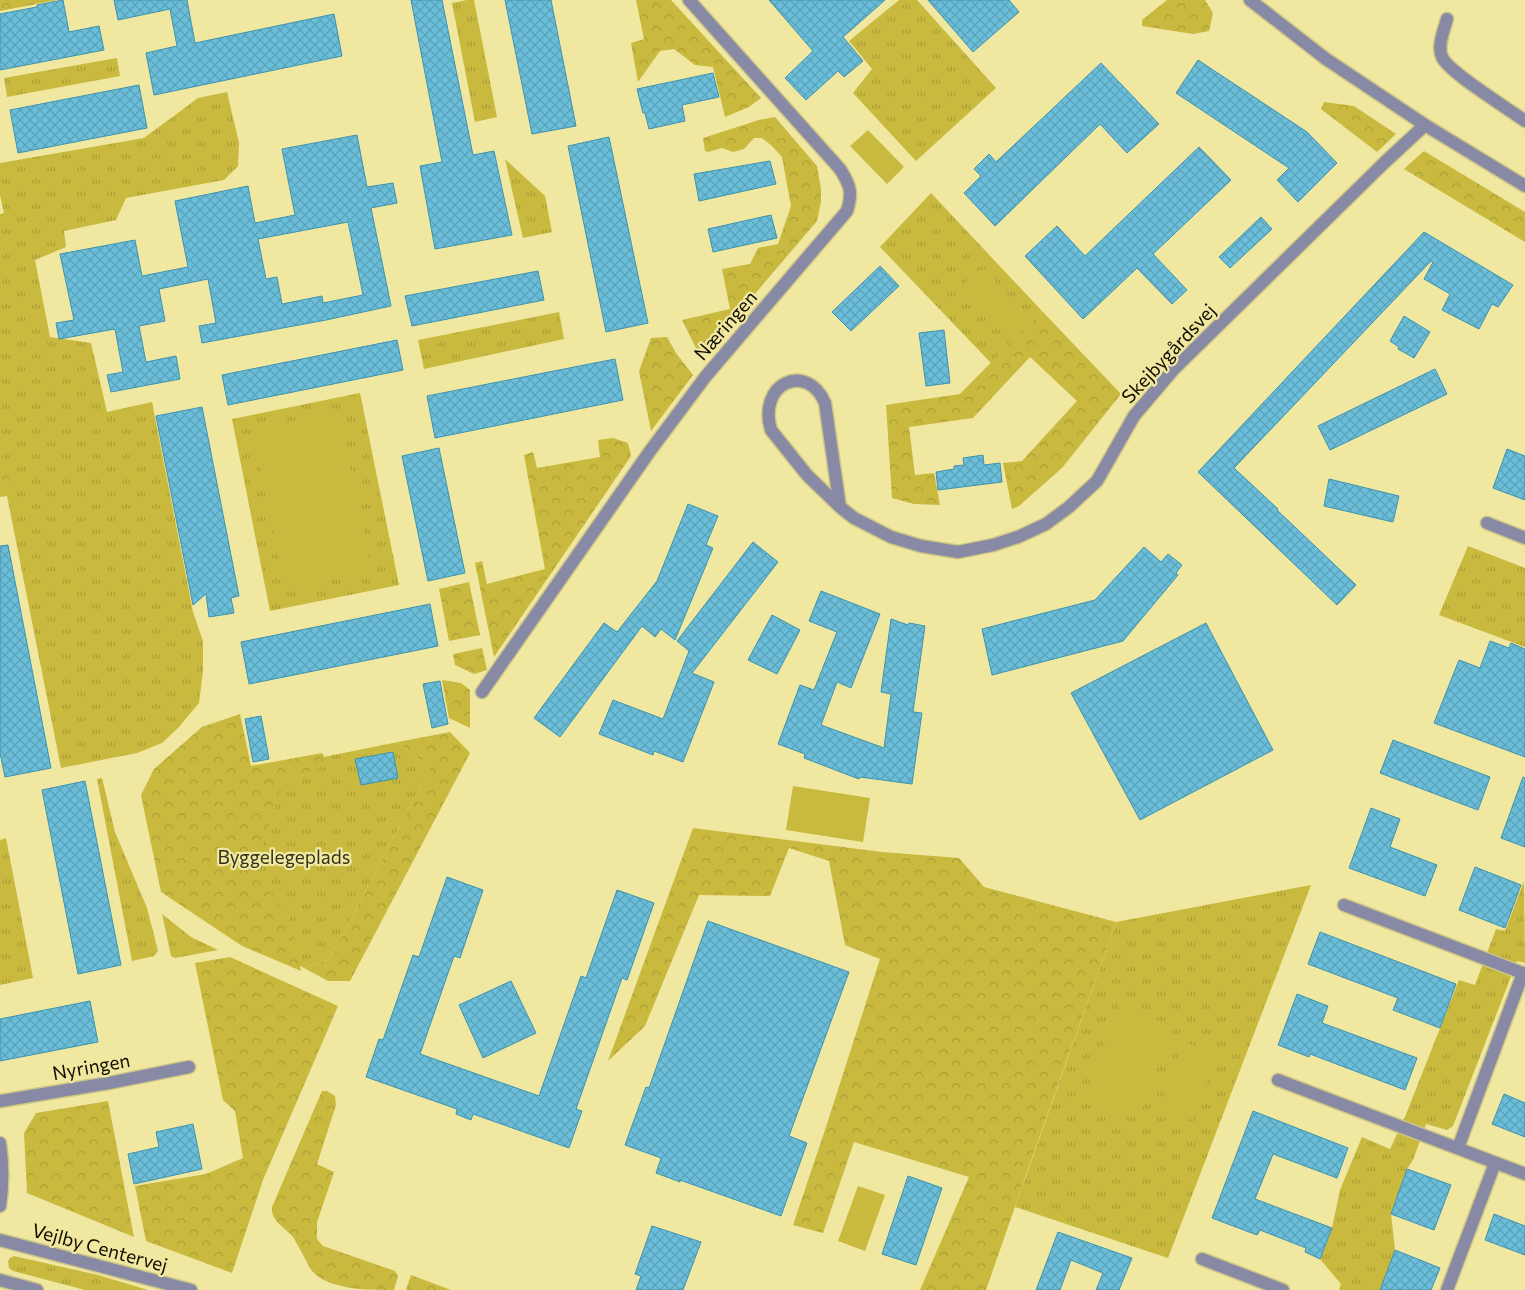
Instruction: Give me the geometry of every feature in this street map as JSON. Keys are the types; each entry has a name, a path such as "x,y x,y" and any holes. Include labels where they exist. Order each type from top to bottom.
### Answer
{"street":[{"name":"Næringen","path":"482,692 650,451 700,383 847,211 851,200 849,183 840,169 689,0"},
{"path":"1250,0 1326,59 1425,125 1525,186"},
{"path":"1447,19 1440,44 1442,57 1455,72 1525,120"},
{"name":"Skejbygårdsvej","path":"840,507 825,402 821,394 812,385 805,382 787,382 773,394 768,408 771,430 807,475 840,507 854,518 891,536 921,546 958,552 1018,537 1046,524 1069,507 1097,481 1134,416 1172,370 1425,125"},
{"path":"1487,523 1525,538"},
{"path":"1344,905 1524,974 1458,1148"},
{"name":"Nyringen","path":"0,1101 109,1084 189,1067"},
{"path":"1278,1080 1525,1174"},
{"path":"0,1143 2,1174 0,1206"},
{"path":"1447,1290 1495,1163"},
{"name":"Vejlby Centervej","path":"0,1240 191,1290"},
{"path":"1202,1259 1283,1290"},
{"path":"0,1280 37,1290"}],"green space":[{"path":"0,0 57,0 0,11"},
{"path":"474,0 497,117 475,122 452,3"},
{"path":"636,0 671,0 761,98 749,107 725,117 713,67 695,65 674,49 660,51 638,82 631,43 644,39"},
{"path":"899,0 917,0 996,88 916,161 853,93 872,69 849,41"},
{"path":"1167,0 1205,0 1213,13 1209,31 1193,34 1142,26 1142,20"},
{"path":"117,58 120,76 7,97 4,78"},
{"path":"227,92 239,143 238,166 224,180 126,198 116,220 64,231 66,247 35,260 50,337 91,343 107,412 152,402 193,612 203,641 203,671 199,703 178,728 162,743 137,753 61,768 7,496 0,497 0,214 4,213 0,195 0,163 144,138 198,98"},
{"path":"1324,102 1354,106 1396,134 1377,152 1321,109"},
{"path":"775,117 817,166 821,202 817,221 708,349 698,352 682,320 730,309 722,269 750,264 758,248 778,244 791,206 782,157 762,138 754,138 744,149 733,152 722,148 708,152 705,151 703,138 759,120"},
{"path":"868,130 904,167 887,184 850,146"},
{"path":"1424,151 1525,212 1525,242 1404,169"},
{"path":"505,159 545,196 552,232 523,238"},
{"path":"931,193 1042,311 991,363 880,247"},
{"path":"984,269 1024,312 1024,318 1010,331 1004,331 964,289 965,283 979,270"},
{"path":"1042,311 1121,394 1062,468 1019,506 1012,509 1003,463 1022,461 1077,401 1030,357 973,418 909,427 915,475 934,473 940,505 914,504 892,498 886,405 960,394"},
{"path":"559,312 564,339 424,369 418,340"},
{"path":"667,337 676,353 693,375 651,431 639,371 651,338"},
{"path":"360,393 399,585 270,611 232,419"},
{"path":"339,412 372,572 285,590 253,429"},
{"path":"613,438 628,443 631,456 494,657 475,563 482,561 487,584 545,569 524,455 533,452 537,468 600,457 598,440"},
{"path":"0,444 12,488 0,491"},
{"path":"1468,546 1525,568 1525,647 1439,615"},
{"path":"469,582 480,635 449,641 439,589"},
{"path":"482,648 487,670 474,674 455,665 453,654"},
{"path":"442,680 461,683 470,690 470,728 449,718"},
{"path":"240,714 251,766 322,753 324,756 323,766 288,780 281,791 255,870 262,886 278,899 291,921 301,971 242,946 161,892 141,795 154,769 202,727"},
{"path":"450,732 470,753 350,981 328,981 304,968 330,959 430,768 398,742"},
{"name":"Byggelegeplads","path":"398,742 430,768 330,959 304,968 164,890 274,767"},
{"path":"102,778 115,832 147,908 158,951 154,956 132,961 97,779"},
{"path":"793,786 870,798 863,842 786,830"},
{"path":"693,828 882,852 959,858 984,887 1116,922 986,1290 920,1290 969,1177 854,1142 823,1233 793,1225 880,959 845,945 829,861 789,848 770,896 699,895 645,1026 608,1061"},
{"path":"6,838 33,978 0,985 0,840"},
{"path":"1524,881 1525,963 1517,961 1453,1126 1447,1130 1426,1124 1391,1214 1395,1250 1380,1290 1339,1290 1341,1284 1320,1259 1332,1228 1340,1190 1362,1137 1390,1149 1405,1117 1459,980 1475,985 1496,929 1505,931"},
{"path":"1311,885 1168,1258 1015,1207 1116,922"},
{"path":"162,914 191,937 218,950 175,958 171,956"},
{"path":"230,957 338,1006 263,1180 232,1273 146,1241 135,1186 206,1174 243,1158 235,1111 223,1100 195,963"},
{"path":"1119,1005 1173,1026 1138,1119 1084,1098"},
{"path":"1188,1043 1214,1054 1216,1058 1192,1119 1186,1120 1161,1109 1160,1106 1184,1044"},
{"path":"322,1091 327,1091 335,1096 336,1105 317,1164 334,1172 317,1222 317,1239 323,1246 395,1271 398,1276 394,1290 349,1288 328,1282 319,1277 312,1271 293,1237 279,1224 272,1212 272,1207"},
{"path":"108,1101 134,1237 27,1193 24,1133 36,1113"},
{"path":"858,1186 885,1195 865,1251 838,1241"},
{"path":"14,1256 98,1275 148,1290 85,1290 13,1271 9,1268 8,1261"},
{"path":"411,1275 451,1290 406,1290"}],"building":[{"path":"63,0 69,32 99,26 104,50 0,70 0,14"},
{"path":"114,0 187,0 195,43 334,14 342,56 154,95 146,53 177,46 170,9 118,20"},
{"path":"411,0 442,0 473,155 494,151 512,235 435,249 420,166 442,162"},
{"path":"505,0 551,0 576,126 532,134"},
{"path":"769,0 885,0 843,37 863,61 844,77 838,71 806,100 785,78 813,51"},
{"path":"928,0 1009,0 1019,12 973,52"},
{"path":"1198,60 1307,132 1337,163 1298,202 1277,180 1289,168 1176,93"},
{"path":"1101,63 1159,124 1127,153 1100,124 995,226 964,193 981,176 974,169 989,154 996,162"},
{"path":"713,73 719,97 682,105 685,121 649,129 637,89"},
{"path":"139,85 147,128 18,153 10,110"},
{"path":"357,135 367,187 393,183 397,203 371,208 391,306 202,343 199,326 216,323 208,279 159,289 165,321 139,326 146,362 176,356 180,379 111,392 107,375 123,372 115,329 59,339 56,323 74,320 60,254 135,240 142,276 188,267 175,201 248,186 255,223 295,215 282,149","holes":["348,222 363,295 323,303 322,296 282,304 277,277 266,279 258,239"]},
{"path":"609,137 648,323 606,332 568,146"},
{"path":"1199,147 1231,180 1153,254 1187,290 1172,304 1137,268 1083,319 1025,256 1057,226 1085,256"},
{"path":"770,161 776,184 699,201 694,174"},
{"path":"771,215 777,238 713,252 708,229"},
{"path":"1261,217 1272,229 1230,268 1219,257"},
{"path":"1424,232 1513,285 1498,307 1492,304 1479,329 1442,310 1450,294 1424,279 1433,262 1431,261 1234,468 1356,585 1337,605 1198,472"},
{"path":"880,266 899,286 851,331 832,312"},
{"path":"538,271 544,300 412,326 405,296"},
{"path":"1404,316 1430,332 1414,358 1398,349 1399,347 1390,341"},
{"path":"944,330 950,383 926,386 919,333"},
{"path":"397,340 403,370 228,405 222,375"},
{"path":"615,359 623,400 435,438 427,396"},
{"path":"1435,369 1447,394 1330,450 1318,426"},
{"path":"202,407 239,596 231,598 234,613 209,617 206,594 193,605 156,416"},
{"path":"439,448 465,573 428,581 402,456"},
{"path":"1507,449 1525,456 1525,500 1493,488"},
{"path":"983,455 984,465 1000,463 1002,482 938,490 936,472 964,465 963,458"},
{"path":"1329,479 1399,496 1393,522 1324,506"},
{"path":"688,504 718,516 706,545 713,548 675,640 661,629 655,637 642,626 560,737 534,718 604,623 617,632 657,581"},
{"path":"753,542 778,562 692,673 714,682 683,762 654,751 653,755 599,734 613,700 663,719 689,651 677,641"},
{"path":"8,545 51,768 5,777 0,753 0,546"},
{"path":"1144,547 1161,562 1168,554 1182,565 1176,573 1178,575 1123,641 992,675 982,629 1095,600"},
{"path":"821,591 880,614 851,688 837,682 821,725 884,748 891,694 881,692 891,619 908,625 909,623 925,626 913,712 922,713 912,784 860,777 859,779 804,758 805,754 778,744 800,685 814,690 837,632 809,621"},
{"path":"430,604 438,646 249,684 241,642"},
{"path":"772,615 800,630 777,674 748,660"},
{"path":"1206,623 1273,750 1140,820 1071,693"},
{"path":"1490,641 1509,648 1511,643 1525,649 1525,757 1434,723 1459,660 1480,668"},
{"path":"440,681 448,724 432,728 423,684"},
{"path":"261,716 269,759 253,762 245,719"},
{"path":"1393,740 1490,777 1478,810 1380,773"},
{"path":"393,752 398,778 361,785 355,759"},
{"path":"1523,777 1525,778 1525,847 1501,838"},
{"path":"85,781 121,965 78,974 42,790"},
{"path":"1371,808 1400,819 1390,847 1437,865 1425,896 1349,868"},
{"path":"1475,867 1521,885 1505,928 1459,910"},
{"path":"447,877 483,890 460,958 454,956 420,1054 539,1096 581,976 586,978 617,890 654,903 627,980 622,978 576,1109 582,1111 569,1148 473,1114 471,1120 456,1114 457,1109 366,1077 379,1039 383,1040 413,955 419,957"},
{"path":"708,921 849,972 789,1136 807,1143 781,1216 656,1173 661,1158 625,1145 646,1087 649,1088"},
{"path":"1320,932 1456,984 1440,1028 1393,1010 1398,998 1308,964"},
{"path":"511,981 536,1033 483,1058 459,1005"},
{"path":"1297,994 1328,1006 1322,1023 1417,1058 1405,1090 1310,1054 1309,1057 1278,1045"},
{"path":"90,1001 98,1042 0,1061 0,1019"},
{"path":"1504,1094 1525,1103 1525,1137 1492,1124"},
{"path":"1253,1111 1348,1148 1337,1178 1273,1154 1255,1199 1332,1228 1320,1259 1305,1252 1306,1248 1260,1230 1257,1235 1212,1218"},
{"path":"193,1124 202,1169 134,1184 128,1154 159,1147 156,1132"},
{"path":"1407,1169 1451,1185 1434,1230 1391,1214"},
{"path":"908,1176 942,1188 916,1265 882,1254"},
{"path":"1494,1214 1525,1226 1525,1255 1485,1240"},
{"path":"652,1226 701,1242 683,1290 636,1290 641,1276 635,1274"},
{"path":"1058,1232 1132,1258 1119,1290 1096,1290 1103,1273 1071,1260 1060,1290 1036,1290"},
{"path":"1395,1250 1440,1268 1431,1290 1380,1290"}]}
